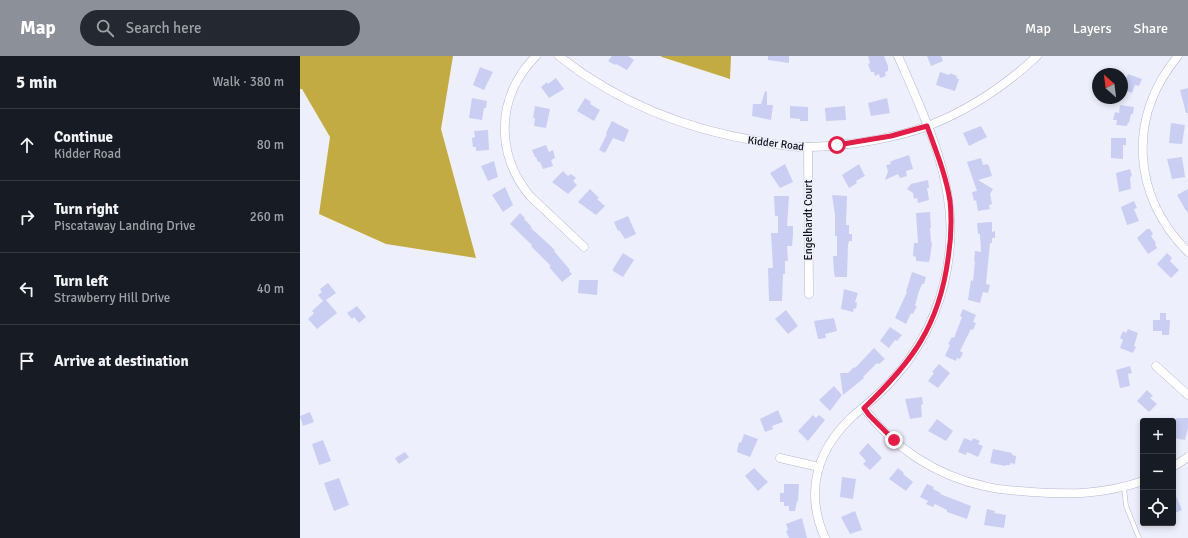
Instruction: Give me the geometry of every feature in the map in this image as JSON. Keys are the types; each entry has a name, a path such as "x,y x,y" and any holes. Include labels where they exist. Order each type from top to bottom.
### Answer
{"street":[{"path":"536,56 523,72 513,90 505,120 506,146 513,168 524,189 584,247"},
{"name":"Kidder Road","path":"559,56 579,71 614,93 678,122 730,136 778,144 808,147 863,141 927,126 946,118 988,95 1020,72 1037,56"},
{"path":"825,538 817,514 816,504 816,485 821,460 836,436 854,415 864,408 896,376 922,340 930,326 944,287 950,245 950,202 943,168 898,56"},
{"path":"1178,56 1161,80 1149,107 1142,134 1142,152 1145,172 1154,204 1168,229 1188,252"},
{"name":"Engelhardt Court","path":"808,147 808,294"},
{"path":"1156,366 1188,395"},
{"path":"864,408 882,428 907,450 935,468 968,482 997,489 1047,493 1094,493 1124,488 1140,482"},
{"path":"1176,465 1188,457"},
{"path":"780,458 819,467"}],"lane":[{"path":"1124,488 1126,506 1139,538"}],"shaded area":[{"path":"300,56 453,56 441,129 476,258 386,244 319,214 330,137 302,89 300,89"},
{"path":"661,56 731,56 730,79 662,57"}],"building":[{"path":"612,56 628,56 634,60 627,70 608,61"},
{"path":"768,56 789,56 789,63 768,60"},
{"path":"868,56 884,56 888,66 888,71 885,72 886,76 880,78 879,74 875,76 874,72 871,72 868,64 870,63"},
{"path":"927,56 941,56 943,61 931,66"},
{"path":"480,67 493,72 484,90 473,85"},
{"path":"940,72 949,75 950,73 957,76 956,78 959,79 955,91 936,85"},
{"path":"1128,74 1142,79 1139,86 1135,85 1132,93 1128,91"},
{"path":"556,78 564,89 549,98 541,87 547,82 548,84"},
{"path":"1188,88 1188,113 1186,113 1180,90"},
{"path":"765,91 767,92 767,105 773,105 771,120 752,116 753,104 761,104"},
{"path":"472,98 487,101 482,120 469,118"},
{"path":"585,98 591,102 590,104 600,110 594,121 577,111"},
{"path":"887,98 890,113 871,116 868,103"},
{"path":"1120,105 1134,107 1133,114 1131,114 1127,126 1116,125 1117,120 1113,120 1115,112 1119,113"},
{"path":"535,106 550,109 546,128 534,126 535,118 533,118"},
{"path":"790,106 808,107 808,121 800,121 800,119 790,118"},
{"path":"845,106 846,120 826,121 825,108"},
{"path":"612,121 629,130 624,142 613,138 605,153 599,150"},
{"path":"1171,123 1185,125 1182,144 1169,143"},
{"path":"981,126 987,137 969,146 963,133"},
{"path":"488,130 489,150 476,151 476,147 473,147 472,138 475,137 474,131"},
{"path":"1111,138 1126,138 1126,145 1123,145 1123,159 1111,158"},
{"path":"546,145 549,152 553,150 555,158 551,160 553,166 543,169 532,150"},
{"path":"909,155 913,169 906,171 907,176 900,178 898,174 885,180 888,171 886,165 891,164 890,162 894,160"},
{"path":"1182,157 1185,177 1172,179 1167,159"},
{"path":"981,158 983,165 987,164 989,166 992,176 978,180 993,189 990,194 992,204 989,205 990,209 978,211 976,200 974,201 972,192 977,191 967,162"},
{"path":"494,161 498,177 488,181 481,166"},
{"path":"785,164 793,182 780,188 770,173"},
{"path":"859,164 865,176 856,181 857,183 849,188 842,175"},
{"path":"1130,169 1132,176 1130,177 1131,189 1119,192 1116,173"},
{"path":"563,171 568,176 571,174 576,178 573,181 577,185 568,194 552,182"},
{"path":"928,180 929,188 927,188 929,200 918,203 917,198 914,199 913,193 907,189 911,184"},
{"path":"505,187 513,205 503,212 492,195"},
{"path":"590,189 599,198 597,199 605,206 596,215 578,202"},
{"path":"1188,189 1188,214 1177,195"},
{"path":"832,195 847,196 846,225 849,225 849,234 852,234 852,241 849,241 848,245 847,277 835,277 834,272 833,256 837,256 837,236 835,236 835,215"},
{"path":"774,196 789,196 787,226 793,226 792,246 787,246 788,261 785,261 785,274 783,274 782,301 769,301 768,268 773,268 771,233 778,233 778,216 775,216"},
{"path":"1134,201 1137,208 1134,209 1139,221 1127,225 1121,207"},
{"path":"930,212 932,243 929,262 916,261 916,257 913,256 914,243 918,243 916,213"},
{"path":"520,213 532,229 555,250 554,251 570,270 569,271 572,274 562,282 549,267 551,266 510,224"},
{"path":"628,216 636,234 625,239 619,230 618,231 614,222"},
{"path":"992,222 992,232 995,231 995,238 992,238 992,243 990,243 986,284 990,285 988,293 983,292 980,303 968,300 971,280 973,281 975,251 981,252 980,234 978,234 977,223"},
{"path":"1147,229 1150,229 1153,234 1151,236 1156,243 1157,248 1148,254 1137,238"},
{"path":"623,253 634,260 623,277 613,271 613,269"},
{"path":"1167,253 1172,258 1170,261 1179,270 1171,278 1157,264"},
{"path":"912,272 926,277 924,284 922,284 919,291 915,306 917,306 913,314 911,313 906,324 895,318 907,292"},
{"path":"579,280 598,280 597,295 578,293"},
{"path":"328,283 336,293 326,300 337,313 317,329 308,319 314,313 312,311 323,301 318,295 322,292 320,289"},
{"path":"844,289 858,293 855,302 857,303 856,309 854,308 853,312 841,309"},
{"path":"357,306 366,317 359,323 354,317 352,319 347,313"},
{"path":"963,309 976,315 973,322 976,323 973,330 971,329 960,351 963,353 960,359 957,358 956,361 945,356 950,345 948,344 952,337 954,338 962,317 960,316"},
{"path":"786,310 798,326 788,334 775,319"},
{"path":"1160,313 1166,313 1166,320 1170,320 1169,335 1162,335 1162,331 1153,331 1153,320 1160,320"},
{"path":"834,318 837,331 825,334 826,338 818,339 814,321"},
{"path":"890,327 902,335 897,341 895,340 889,348 880,341"},
{"path":"1128,329 1138,333 1134,346 1136,347 1133,353 1120,348 1123,340 1120,338 1123,331 1126,333"},
{"path":"874,348 885,359 879,364 877,363 863,377 864,378 843,395 840,373 848,373 854,367 855,368"},
{"path":"939,364 950,373 938,388 928,381 934,373 932,372"},
{"path":"1130,366 1132,373 1128,374 1130,386 1120,388 1116,370"},
{"path":"834,386 842,395 830,411 819,400"},
{"path":"1147,390 1153,396 1150,398 1157,404 1149,412 1137,401"},
{"path":"922,397 922,417 910,419 905,399"},
{"path":"778,410 783,422 772,426 773,429 765,432 760,419"},
{"path":"310,412 314,422 303,426 300,416"},
{"path":"813,415 816,418 819,415 825,420 808,441 798,431"},
{"path":"1188,418 1188,427 1185,440 1176,438 1176,419"},
{"path":"937,419 953,431 946,441 928,431"},
{"path":"744,434 758,439 750,457 737,452 739,442 741,443"},
{"path":"964,438 972,441 973,438 980,441 978,444 983,446 978,457 967,452 966,455 958,452"},
{"path":"323,440 331,461 319,465 312,444"},
{"path":"868,443 882,458 870,470 863,464 866,461 859,453"},
{"path":"993,449 1012,453 1012,455 1016,456 1015,464 1010,463 1010,465 1006,466 990,463"},
{"path":"405,452 409,457 399,464 395,458"},
{"path":"754,468 768,482 758,491 745,476"},
{"path":"898,468 913,482 906,491 889,479"},
{"path":"842,477 856,479 853,499 840,497"},
{"path":"339,478 349,505 334,511 324,483"},
{"path":"784,484 799,484 798,501 795,511 789,511 789,506 784,506 784,502 780,502 780,493 784,493"},
{"path":"927,484 934,487 933,489 941,493 940,494 971,506 967,519 947,512 947,510 935,504 933,507 926,504 928,501 920,497"},
{"path":"1176,496 1182,510 1176,513"},
{"path":"987,509 995,511 994,513 1006,515 1004,528 984,525"},
{"path":"855,511 862,530 850,534 841,517"},
{"path":"802,518 807,538 789,538 786,531 788,530 786,524"}],"route":[{"path":"837,145 891,136 927,126 943,168 950,202 950,245 944,287 930,326 922,340 896,376 864,408 894,440"}]}
